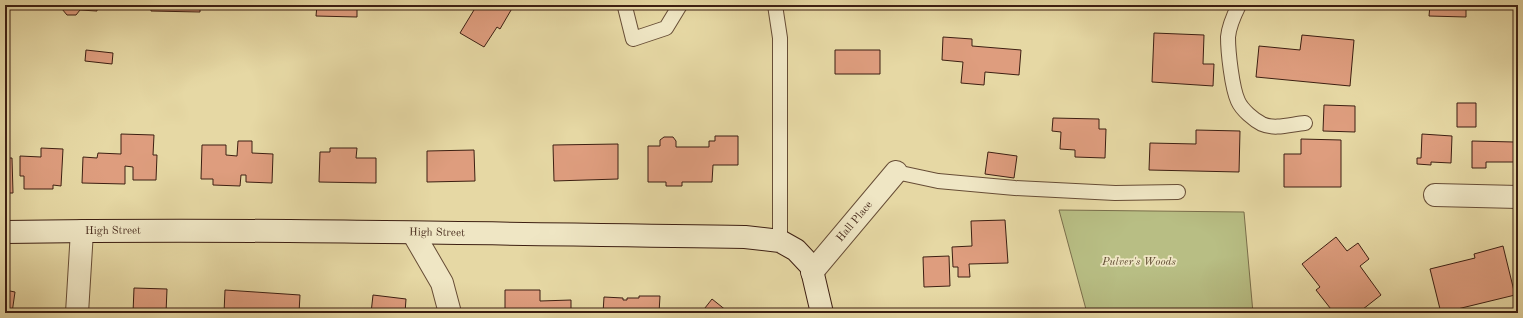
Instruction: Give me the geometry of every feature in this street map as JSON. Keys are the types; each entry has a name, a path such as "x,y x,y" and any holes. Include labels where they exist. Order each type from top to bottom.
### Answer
{"street":[{"name":"Hall Place","path":"812,272 896,172"},
{"path":"1435,195 1518,197"},
{"name":"High Street","path":"5,232 82,230 744,236 780,242 796,250 811,266 822,313"},
{"path":"77,313 82,230"},
{"path":"413,232 442,283 450,313"}],"lane":[{"path":"626,5 625,7 633,39 666,28 680,5"},
{"path":"775,5 780,38 780,242"},
{"path":"1239,5 1233,17 1228,36 1231,70 1238,101 1246,112 1263,125 1276,127 1305,123"},
{"path":"896,172 938,181 1014,188 1115,193 1178,192"}],"green space":[{"name":"Pulver's Woods","path":"1059,210 1244,212 1253,313 1087,313"}],"building":[{"path":"5,5 9,5 8,36 5,36"},
{"path":"56,5 97,5 97,11 80,10 76,15 67,15 62,9 56,9"},
{"path":"151,5 225,5 225,7 200,7 200,12 151,11"},
{"path":"317,5 357,5 357,17 316,16"},
{"path":"477,5 514,5 500,29 497,27 484,47 460,33"},
{"path":"1430,5 1466,5 1466,17 1429,16"},
{"path":"1154,33 1204,35 1203,64 1214,64 1213,86 1152,82"},
{"path":"1302,35 1354,40 1350,86 1256,77 1259,46 1300,50"},
{"path":"943,37 972,39 972,46 1021,50 1019,75 985,72 984,85 961,83 963,62 942,60"},
{"path":"86,50 113,53 112,64 85,61"},
{"path":"835,50 880,50 880,74 835,74"},
{"path":"1457,103 1476,103 1476,127 1457,127"},
{"path":"1324,105 1355,106 1355,132 1323,131"},
{"path":"1053,118 1099,119 1099,129 1106,129 1105,158 1075,157 1075,150 1060,149 1061,132 1052,131"},
{"path":"1196,130 1240,131 1239,172 1149,170 1150,143 1196,144"},
{"path":"5,134 9,134 9,158 12,158 13,193 5,193"},
{"path":"121,134 154,135 153,155 157,155 156,180 133,180 133,167 125,166 125,184 82,183 83,157 97,158 98,153 121,154"},
{"path":"1422,134 1452,136 1451,163 1431,162 1431,165 1417,164 1417,158 1421,158"},
{"path":"715,136 738,136 738,165 713,165 712,182 682,182 682,186 666,186 666,182 648,182 648,146 660,146 660,140 664,137 673,137 676,141 676,147 709,147 709,141 715,141"},
{"path":"1301,139 1341,140 1341,187 1284,187 1284,154 1301,154"},
{"path":"238,141 252,141 252,153 273,154 272,183 246,182 246,175 241,175 240,186 213,185 213,179 201,179 202,145 226,145 226,155 237,156"},
{"path":"1472,141 1514,142 1514,162 1486,162 1486,168 1472,168"},
{"path":"618,144 618,179 554,181 553,145"},
{"path":"41,148 63,149 61,186 53,185 53,189 24,189 24,176 20,176 20,156 41,157"},
{"path":"330,148 357,148 356,158 376,158 376,183 319,182 320,152 330,152"},
{"path":"474,150 475,181 427,182 427,151"},
{"path":"988,152 1017,156 1014,178 985,174"},
{"path":"1005,220 1008,263 969,264 970,277 958,277 958,267 953,267 952,247 972,246 971,221"},
{"path":"1336,237 1347,251 1358,243 1369,259 1360,266 1381,295 1358,313 1334,313 1316,290 1320,287 1302,264"},
{"path":"1503,246 1515,295 1441,313 1430,269 1475,258 1474,254"},
{"path":"949,256 950,286 924,287 923,257"},
{"path":"134,288 167,289 166,313 133,313"},
{"path":"5,290 15,292 12,313 5,313"},
{"path":"225,290 300,295 299,313 224,313"},
{"path":"505,290 540,290 540,301 571,300 571,313 505,313"},
{"path":"373,295 406,299 405,313 371,313"},
{"path":"639,296 660,296 659,313 603,313 604,297 623,298 623,300 627,300 627,298 639,298"},
{"path":"712,299 727,311 726,313 701,313"}]}
